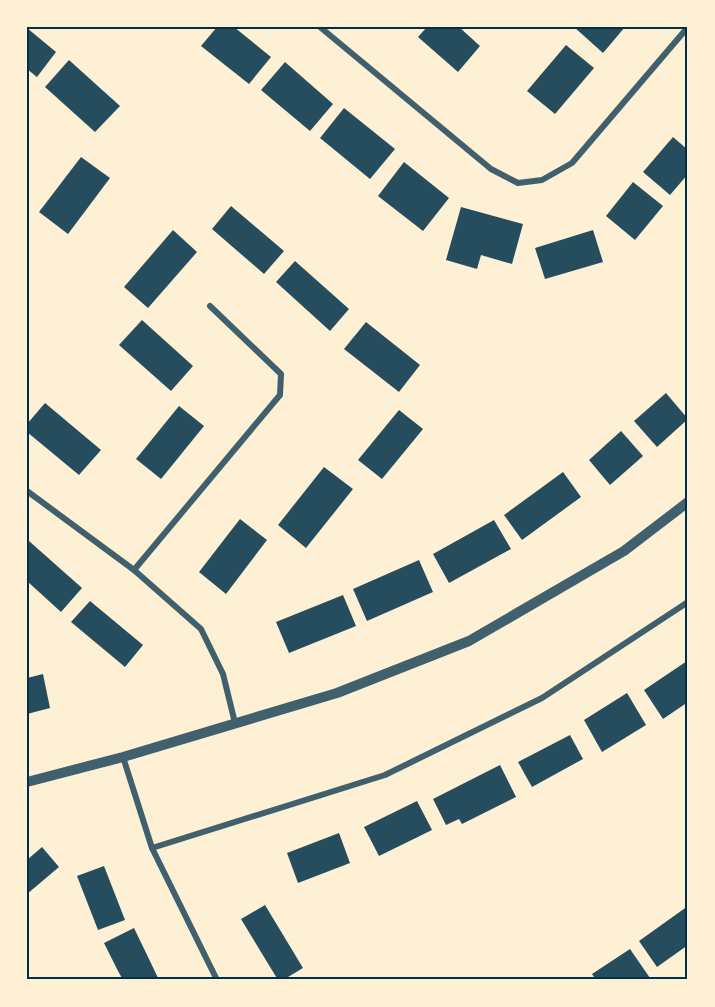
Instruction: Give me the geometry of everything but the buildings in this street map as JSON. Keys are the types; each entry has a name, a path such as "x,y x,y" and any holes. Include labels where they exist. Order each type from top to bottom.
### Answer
{"street":[{"path":"320,27 491,170 518,183 542,180 572,163 688,27"},
{"path":"134,570 280,395 281,374 210,306"},
{"path":"27,491 134,570 201,629 223,674 235,723"},
{"path":"27,782 123,757 337,693 469,641 624,550 688,502"},
{"path":"152,848 385,775 542,698 688,603"},
{"path":"123,757 152,848 217,980"}]}
